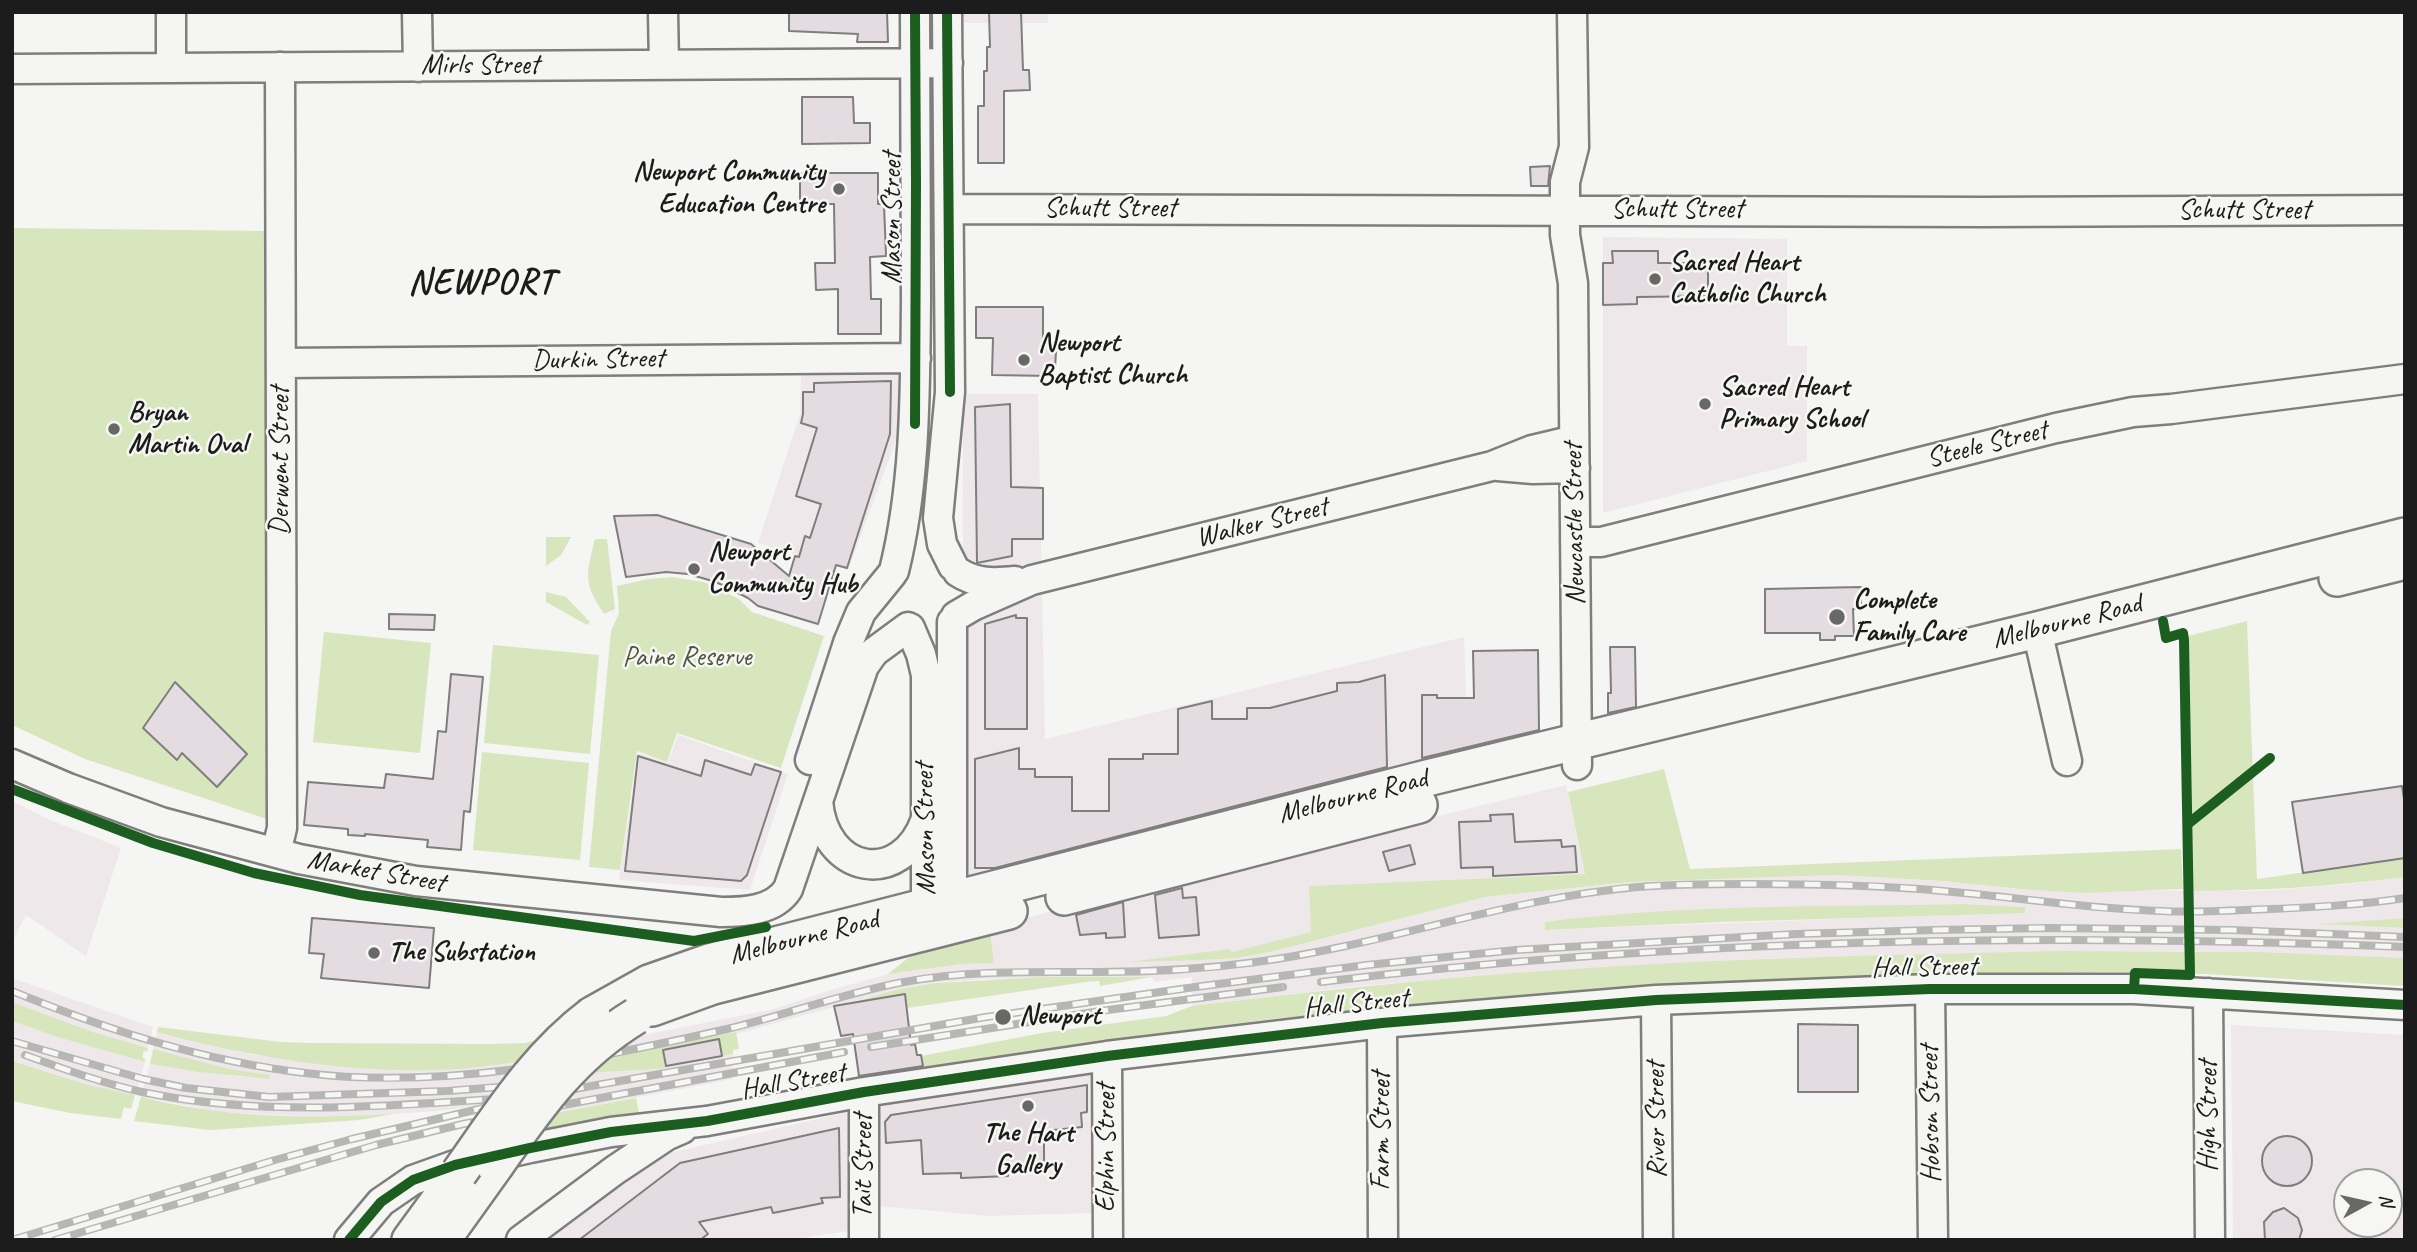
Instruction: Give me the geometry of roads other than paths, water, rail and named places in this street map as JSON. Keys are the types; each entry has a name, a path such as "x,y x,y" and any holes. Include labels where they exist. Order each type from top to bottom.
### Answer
{"main road":[{"name":"Melbourne Road","path":"410,1240 540,1063 566,1037 593,1015 649,983 688,968 940,912 2039,640 2405,536"},
{"name":"Melbourne Road","path":"2039,640 2182,617 2405,561"},
{"name":"Melbourne Road","path":"442,1240 542,1099 565,1073 607,1035 636,1016 671,999 940,912"}],"street":[{"path":"171,12 171,68"},
{"path":"417,12 418,66"},
{"path":"663,12 664,65"},
{"name":"Mason Street","path":"893,573 902,537 915,424 915,12"},
{"name":"Mason Street","path":"947,12 950,392 938,519 942,544 956,569"},
{"name":"Newcastle Street","path":"1572,12 1574,147 1583,182 1574,210 1583,235 1573,283 1577,753"},
{"name":"Mirls Street","path":"12,69 948,63"},
{"name":"Derwent Street","path":"276,853 282,828 280,67"},
{"name":"Schutt Street","path":"949,209 1971,212 2405,210"},
{"name":"Durkin Street","path":"281,363 915,358"},
{"name":"Steele Street","path":"1575,542 1601,542 2056,428 2133,412 2405,379"},
{"name":"Walker Street","path":"954,619 972,606 1032,580 1492,466 1532,450 1574,440"},
{"name":"Walker Street","path":"1492,466 1533,470 1575,468"},
{"path":"754,910 772,879 858,618 866,603 893,573 908,559 926,554 938,556 956,569 964,594 962,606 954,619 941,629 929,632 909,628 896,618 889,605 887,592 893,573"},
{"name":"Walker Street","path":"956,569 970,579 986,583 1032,580"},
{"name":"Mason Street","path":"940,912 954,619"},
{"name":"Mason Street","path":"909,628 922,654 926,676 926,819 940,912"},
{"name":"Market Street","path":"12,764 161,822 276,853 416,881 720,912 754,910 774,903 786,893 866,662 874,652 909,628"},
{"path":"2039,640 2067,761"},
{"path":"818,801 820,821 829,841 845,857 863,863 888,861 904,852 917,837 926,819"},
{"name":"Hall Street","path":"349,1240 372,1210 394,1191 413,1180 455,1165 592,1136 707,1121 864,1092 1107,1056 1382,1023 1656,1000 1930,989 2134,989 2405,1005"},
{"name":"Hobson Street","path":"1930,989 1933,1240"},
{"name":"High Street","path":"2208,993 2210,1240"},
{"name":"River Street","path":"1656,1000 1658,1240"},
{"name":"Farm Street","path":"1382,1023 1383,1240"},
{"name":"Elphin Street","path":"1107,1056 1108,1240"},
{"name":"Tait Street","path":"864,1092 864,1240"},
{"name":"Hall Street","path":"520,1240 666,1136 707,1121"},
{"path":"592,1136 608,1144 614,1153 614,1163 608,1175"}],"railway":[{"path":"12,991 120,1031 230,1061 305,1073 410,1078 517,1069 624,1051 727,1029 837,998 928,978 1001,972 1118,972 1217,967 1352,945 1542,901 1638,887 1721,884 1870,886 2175,912 2321,906 2405,898"},
{"path":"12,1240 275,1160 534,1096 986,1017 1367,965 1516,950 1796,934 1934,930 2232,930 2405,937"},
{"path":"1321,982 1591,956 1862,943 2134,940 2405,947"},
{"path":"871,1047 1100,1011 1283,987"},
{"path":"12,1041 143,1079 186,1088 269,1097 447,1091 565,1082"},
{"path":"55,1240 376,1145 463,1124 844,1052"},
{"path":"25,1055 127,1088 185,1100 318,1108 494,1099"}],"place":[{"name":"Newport Community Education Centre","path":"839,189"},
{"name":"Sacred Heart Catholic Church","path":"1655,279"},
{"name":"Newport Baptist Church","path":"1024,360"},
{"name":"Sacred Heart Primary School","path":"1705,404"},
{"name":"Bryan Martin Oval","path":"114,429"},
{"name":"Newport Community Hub","path":"694,569"},
{"name":"Complete Family Care","path":"1837,617"},
{"name":"The Substation","path":"374,953"},
{"name":"Newport","path":"1003,1017"},
{"name":"The Hart Gallery","path":"1028,1106"}],"district":[{"name":"NEWPORT","path":"482,284"}],"park label":[{"name":"Paine Reserve","path":"687,658"}]}
